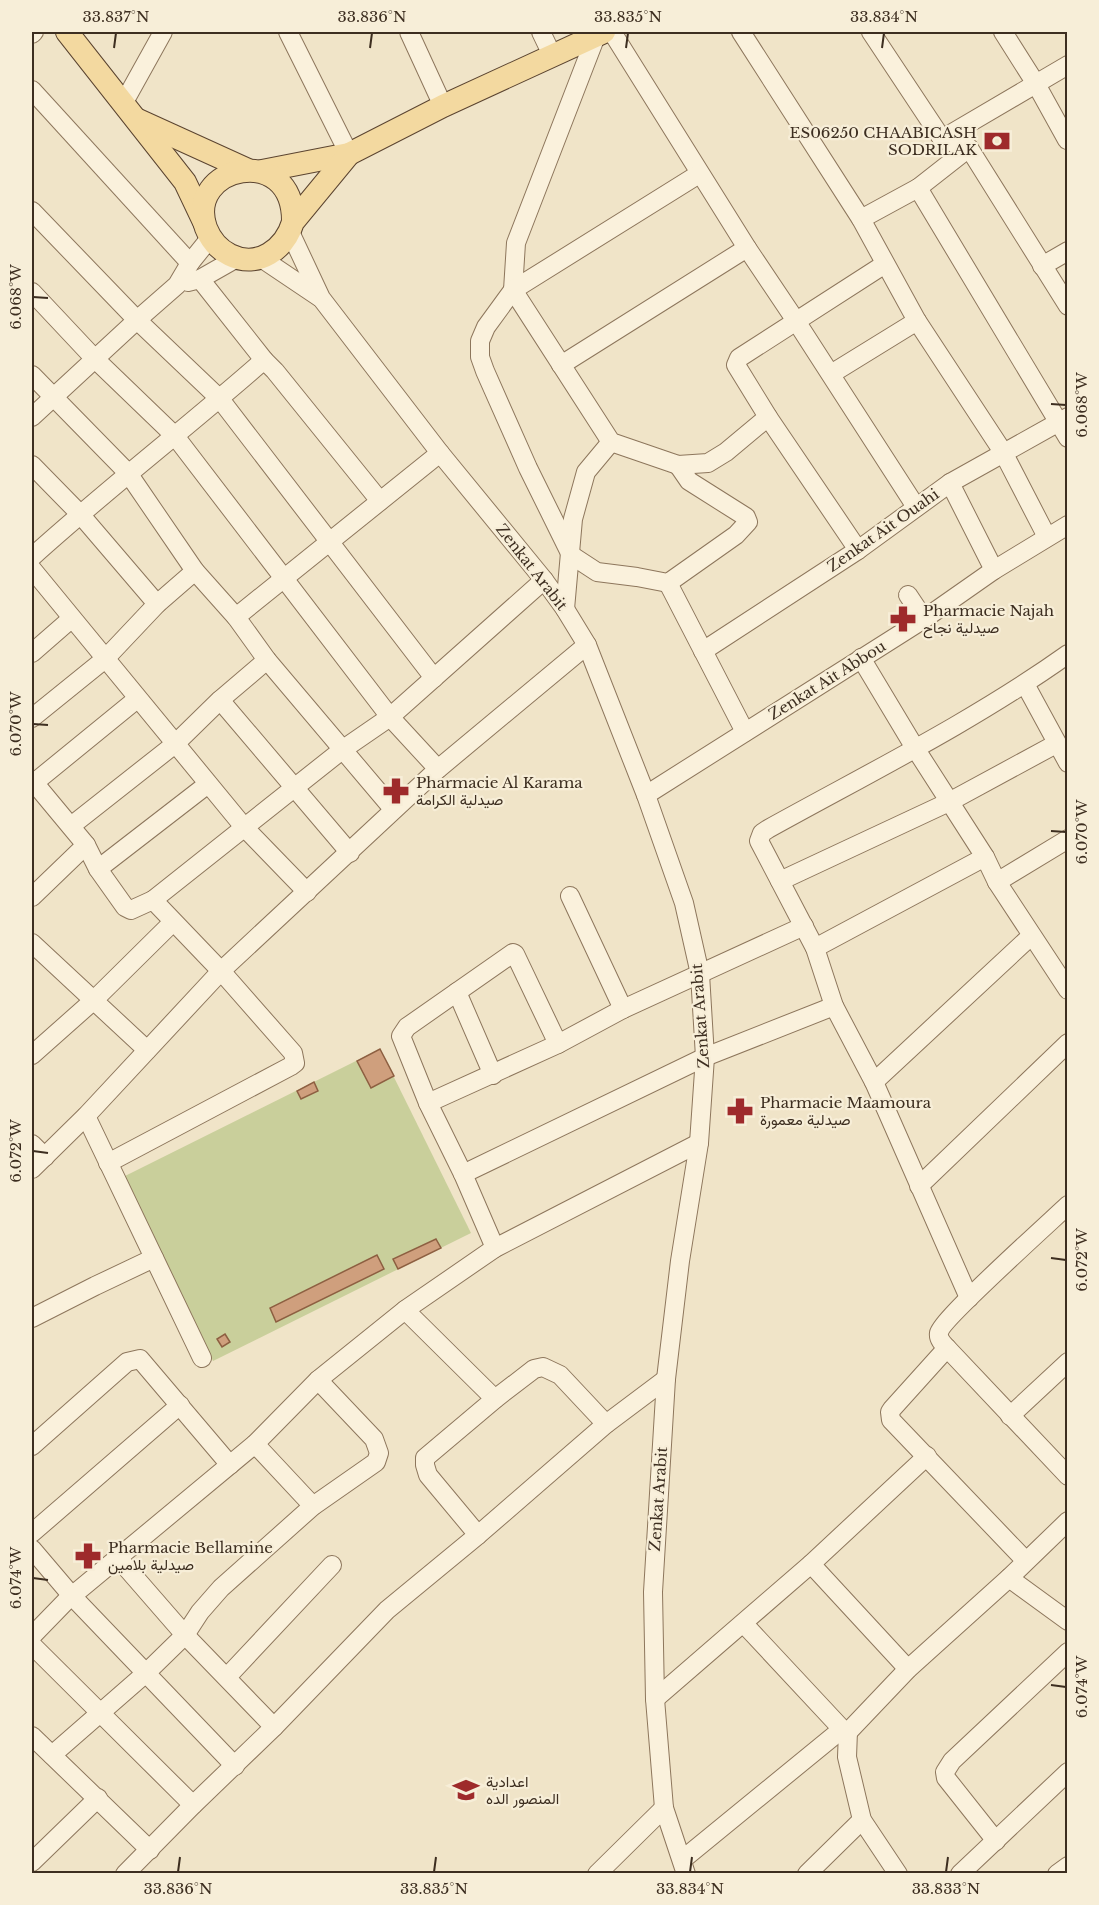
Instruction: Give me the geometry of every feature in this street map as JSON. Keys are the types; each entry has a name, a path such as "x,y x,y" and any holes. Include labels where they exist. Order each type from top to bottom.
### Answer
{"main road":[{"path":"67,32 185,182 207,230 221,251 237,258 261,258 273,253 283,244 291,227 349,154"},
{"path":"207,230 204,207 209,193 219,180 232,172 255,171 349,154 443,106 604,33"},
{"path":"128,111 277,180 288,193 293,210 291,227"}],"street":[{"path":"128,111 163,32"},
{"path":"288,32 349,154"},
{"path":"409,32 443,106"},
{"path":"541,32 552,55"},
{"path":"741,32 861,219 917,321 1003,452 1047,537"},
{"path":"871,32 942,139 969,148 1068,306"},
{"path":"1003,32 1036,84 1067,140"},
{"path":"604,33 831,374 916,507"},
{"path":"604,33 516,243 513,290 611,442 678,465 708,463 726,452 768,417"},
{"path":"942,139 1068,65"},
{"path":"32,90 190,263"},
{"path":"861,219 918,188 969,148"},
{"path":"678,465 689,481 741,513 748,522 736,535 668,583 597,572 571,555 528,468 480,357 480,341 486,327 513,290 699,174"},
{"path":"918,188 1065,426"},
{"path":"34,220 220,399 434,678"},
{"path":"291,227 321,298"},
{"path":"32,417 94,358 177,285 207,230"},
{"path":"561,365 747,248"},
{"path":"1042,266 1068,251"},
{"path":"177,285 200,279 237,258"},
{"path":"261,258 321,298"},
{"path":"858,550 736,368 736,361 885,264"},
{"path":"200,279 380,501"},
{"path":"32,292 94,358 175,436 390,717 438,769"},
{"name":"Zenkat Arabit","path":"321,298 440,453 544,580 587,645 646,795 684,903 700,974 705,1057 699,1143 680,1261 666,1378 653,1592 655,1699 664,1808 684,1867"},
{"path":"831,374 917,321"},
{"path":"32,557 80,513 220,399 264,360"},
{"path":"32,375 128,473 195,571 236,617 267,660 393,810"},
{"name":"Zenkat Ait Ouahi","path":"703,651 858,550 950,483 1003,452 1065,426"},
{"path":"565,609 573,519 586,472 611,442"},
{"path":"236,617 284,576 440,453"},
{"path":"32,465 80,513 157,604"},
{"path":"950,483 994,570"},
{"name":"Zenkat Ait Abbou","path":"646,795 924,619 994,570 1068,525"},
{"path":"32,718 105,659 157,604 195,571"},
{"path":"33,575 244,827 307,892"},
{"path":"137,699 33,782 86,845 98,869 131,910 153,900 342,750 390,717 544,580"},
{"path":"668,583 745,732"},
{"path":"908,595 924,619"},
{"path":"32,653 71,619"},
{"path":"32,1144 38,1163 86,1116 221,971 438,769 587,645"},
{"path":"969,1298 874,1082 834,1006 815,948 759,841 762,833 1025,684 1068,654"},
{"path":"861,658 985,857 1031,936 1067,989"},
{"path":"71,826 175,744 220,700 267,660"},
{"path":"1025,684 1067,762"},
{"path":"220,700 350,853"},
{"path":"780,881 949,802 1056,744"},
{"path":"98,869 208,784"},
{"path":"998,882 1068,839"},
{"path":"32,897 86,845"},
{"path":"815,948 985,857"},
{"path":"570,896 623,1009"},
{"path":"108,1163 295,1062 293,1053 221,971 153,900"},
{"path":"32,1055 94,1000 173,922"},
{"path":"428,1103 493,1075 623,1009 804,926"},
{"path":"874,1082 1031,936"},
{"path":"33,947 147,1050"},
{"path":"495,1248 463,1173 428,1103 401,1036 408,1027 508,955 515,954 558,1044"},
{"path":"457,992 493,1075"},
{"path":"463,1173 705,1057 834,1006"},
{"path":"919,1186 1068,1043"},
{"path":"86,1116 202,1358"},
{"path":"32,1636 72,1596 255,1444 318,1380 405,1310 495,1248 699,1143"},
{"path":"1068,1205 969,1298 939,1331 940,1340 947,1348 1068,1476"},
{"path":"32,1318 154,1258"},
{"path":"405,1310 495,1399"},
{"path":"947,1348 890,1412 891,1420 1026,1560"},
{"path":"32,1446 130,1360 140,1359 230,1465"},
{"path":"1010,1416 1068,1362"},
{"path":"478,1535 428,1475 425,1458 495,1399 534,1369 543,1367 560,1375 606,1425"},
{"path":"125,1874 193,1804 274,1727 387,1610 606,1425 666,1378"},
{"path":"52,1755 146,1673 185,1635 200,1612 221,1588 313,1506 376,1462 379,1453 374,1439 318,1380"},
{"path":"32,1533 180,1405"},
{"path":"255,1444 313,1506"},
{"path":"655,1699 744,1624 927,1456"},
{"path":"684,1867 845,1730 1068,1521"},
{"path":"32,1549 72,1596 235,1766"},
{"path":"118,1558 185,1635 274,1727"},
{"path":"811,1564 908,1669"},
{"path":"226,1677 332,1565"},
{"path":"1009,1578 1068,1621"},
{"path":"744,1624 845,1730 847,1757 861,1820 898,1874"},
{"path":"32,1645 99,1714 193,1804"},
{"path":"996,1841 946,1779 945,1772 948,1765 1068,1652"},
{"path":"32,1736 150,1850"},
{"path":"960,1874 1068,1772"},
{"path":"32,1862 98,1798"},
{"path":"597,1874 664,1808"},
{"path":"807,1874 828,1865 861,1820"},
{"path":"1057,1874 1068,1866"}],"green space":[{"path":"380,1049 471,1233 213,1361 121,1178"}],"building":[{"path":"380,1049 394,1076 371,1088 357,1061"},
{"path":"314,1082 318,1091 301,1099 297,1091"},
{"path":"436,1239 441,1248 398,1269 393,1259"},
{"path":"377,1255 384,1269 276,1322 270,1308"},
{"path":"225,1334 230,1342 222,1347 217,1339"}],"place":[{"name":"ES06250 CHAABICASH SODRILAK","path":"997,141"},
{"name":"Pharmacie Najah صيدلية نجاح","path":"903,619"},
{"name":"Pharmacie Al Karama صيدلية الكرامة","path":"396,791"},
{"name":"Pharmacie Maamoura صيدلية معمورة","path":"740,1111"},
{"name":"Pharmacie Bellamine صيدلية بلامين","path":"88,1556"},
{"name":"اعدادية المنصور الده","path":"466,1790"}]}
